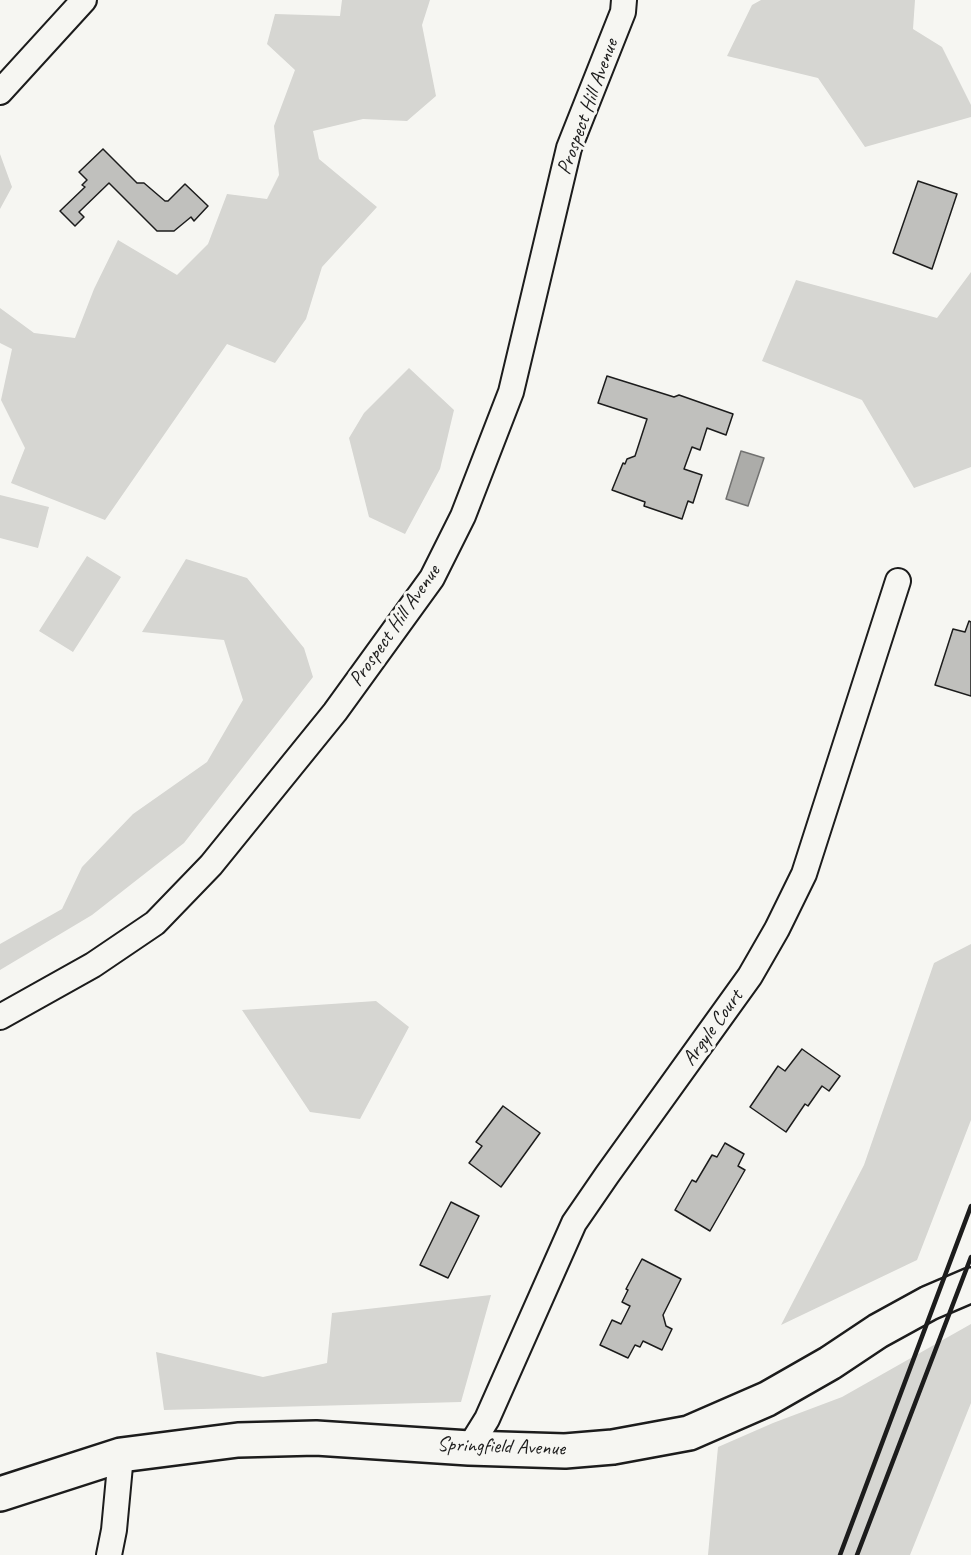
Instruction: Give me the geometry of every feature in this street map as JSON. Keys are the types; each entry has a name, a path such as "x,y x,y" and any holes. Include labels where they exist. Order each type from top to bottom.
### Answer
{"main road":[{"name":"Springfield Avenue","path":"0,1494 121,1455 238,1440 326,1439 469,1448 565,1450 613,1447 689,1432 767,1399 830,1363 878,1331 929,1303 971,1285"}],"street":[{"path":"0,92 84,0"},
{"name":"Prospect Hill Avenue","path":"0,1017 93,965 155,922 211,865 335,712 432,578 463,516 511,392 569,148 623,12 624,0"},
{"name":"Argyle Court","path":"469,1448 486,1419 574,1223 750,976 777,929 804,874 898,581"},
{"path":"109,1555 114,1530 121,1455"}],"shaded area":[{"path":"342,0 430,0 422,25 436,96 407,121 363,119 313,131 319,159 377,207 322,267 306,319 275,363 227,344 105,520 11,483 25,448 1,400 12,349 0,343 0,308 34,333 75,338 94,289 118,240 177,275 208,244 227,194 267,199 279,175 274,126 295,70 267,44 275,14 340,16"},
{"path":"761,0 915,0 913,29 942,47 971,105 971,117 865,147 818,78 727,56 752,5"},
{"path":"0,154 12,187 0,209"},
{"path":"971,272 971,467 914,488 862,400 762,361 796,280 937,318"},
{"path":"409,368 454,410 440,469 405,534 369,517 349,438 364,413"},
{"path":"741,451 764,458 748,506 726,499"},
{"path":"0,495 49,507 38,548 0,538"},
{"path":"87,556 121,577 73,652 39,631"},
{"path":"186,559 247,578 304,648 313,677 184,843 92,915 0,970 0,944 62,909 82,867 133,814 207,762 243,700 224,640 142,632"},
{"path":"971,944 971,1120 917,1260 781,1325 864,1165 934,963"},
{"path":"376,1001 409,1027 360,1119 310,1112 242,1010"},
{"path":"491,1295 461,1402 164,1410 156,1352 263,1377 327,1363 332,1313"},
{"path":"971,1324 971,1403 910,1555 708,1555 718,1447 842,1397"}],"building":[{"path":"103,149 137,183 144,183 165,201 168,201 185,184 208,206 194,221 191,217 174,231 157,231 109,183 79,212 84,217 75,226 60,211 85,187 82,185 87,180 79,172"},
{"path":"918,181 957,194 932,269 893,253"},
{"path":"607,376 674,397 679,395 733,414 726,435 707,428 700,450 692,447 684,469 702,475 693,503 688,501 682,519 644,506 645,502 612,490 623,463 625,464 627,459 635,456 647,419 598,403"},
{"path":"969,621 971,622 971,696 935,685 953,629 965,632"},
{"path":"802,1049 840,1076 829,1091 822,1086 808,1106 805,1104 786,1132 750,1107 778,1066 785,1071"},
{"path":"503,1106 540,1133 501,1187 469,1163 482,1146 476,1142"},
{"path":"725,1143 744,1154 738,1166 745,1170 710,1231 675,1210 692,1180 696,1182 712,1155 717,1157"},
{"path":"451,1202 479,1216 448,1278 420,1265"},
{"path":"642,1259 681,1279 663,1315 666,1326 672,1329 662,1350 643,1341 640,1347 635,1345 628,1358 600,1345 612,1320 621,1324 630,1306 622,1302 628,1290 626,1289"}],"railway":[{"path":"840,1555 971,1206"},
{"path":"857,1555 971,1257"}]}
